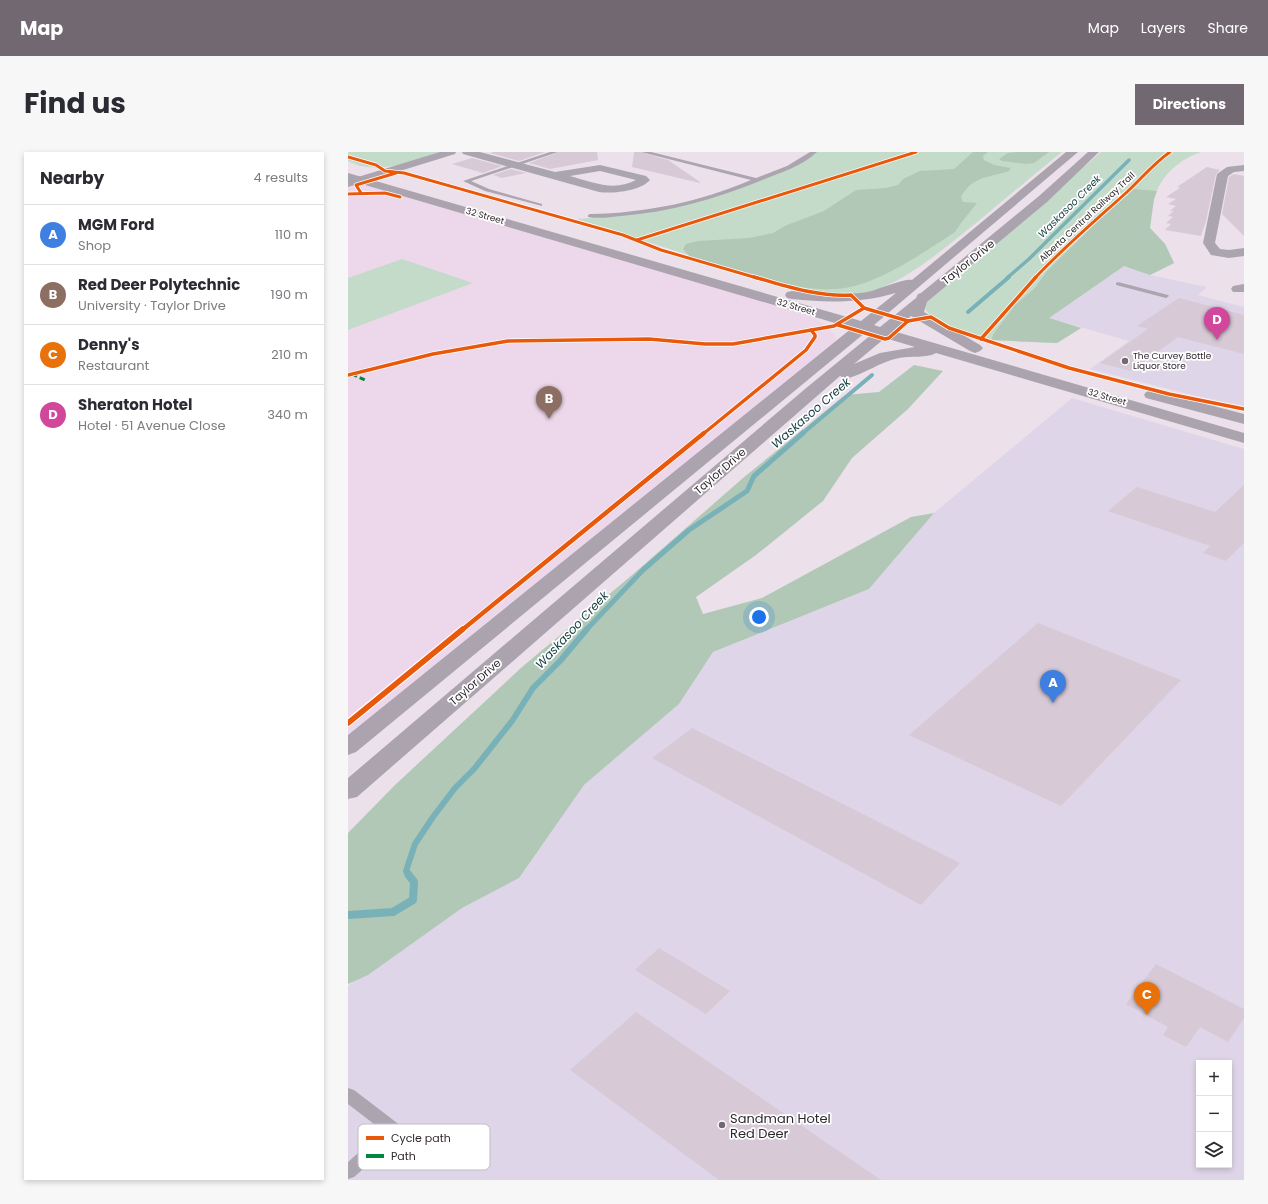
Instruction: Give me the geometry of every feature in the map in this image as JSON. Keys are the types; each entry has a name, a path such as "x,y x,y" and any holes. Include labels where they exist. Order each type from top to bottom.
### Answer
{"main road":[{"name":"Taylor Drive","path":"348,747 839,346 1073,152"},
{"name":"Taylor Drive","path":"348,791 811,392 923,297 1043,199 1094,152"},
{"name":"32 Street","path":"348,164 788,299"},
{"path":"348,170 369,174 380,174"},
{"name":"32 Street","path":"348,176 868,322 1244,438"},
{"path":"348,190 376,188 390,189"},
{"path":"788,299 859,298 896,288 923,276"},
{"path":"923,297 916,311 918,315 969,352"},
{"path":"788,299 824,324 834,334 839,346"},
{"path":"811,392 868,362 899,352 969,352"},
{"name":"32 Street","path":"969,352 1244,419"},
{"path":"1138,406 1244,432"}],"street":[{"path":"348,184 451,152"},
{"path":"467,152 556,175 602,190 635,185 644,180 642,178 600,168 556,175"},
{"path":"1244,168 1231,169 1223,174 1210,243 1216,252 1229,254 1244,252"}],"lane":[{"path":"540,205 487,190 466,182 514,164 555,152"},
{"path":"644,152 757,180"},
{"path":"590,216 624,215 672,207 745,186 787,169 814,152"},
{"path":"1118,284 1166,296"},
{"path":"348,1095 385,1124"},
{"path":"348,1172 358,1163"}],"shaded area":[{"path":"348,176 786,304 824,324 834,334 839,346 348,747"},
{"path":"1124,266 1150,275 1207,287 1198,295 1244,307 1244,406 1192,395 1090,369 1129,341 1048,318"},
{"path":"1072,398 1244,449 1244,1180 348,1180 348,986 679,704 713,652 869,589 934,513"}],"green space":[{"path":"348,152 441,152 405,163 378,168 364,166 348,161"},
{"path":"816,152 1062,152 974,225 919,267 884,287 856,294 840,295 808,291 793,287 576,219 633,214 721,193 776,174"},
{"path":"973,152 988,152 983,156 984,160 994,165 1011,168 1009,171 975,181 965,190 961,197 963,202 977,203 955,232 904,264 864,283 850,287 832,289 791,285 748,275 690,257 683,249 686,244 698,241 749,238 773,233 787,225 824,211 856,190 886,188 898,185 903,179 920,171 954,169"},
{"path":"1049,152 1034,163 1026,164 1002,161 999,159 1008,153"},
{"path":"1101,152 1201,152 1178,164 1166,176 1157,191 1153,202 1150,228 1165,244 1174,263 1150,275 1124,266 1049,318 1081,328 1057,343 991,340 942,323 931,316 926,310 925,304"},
{"path":"1134,189 1157,191 1154,199 1150,228 1165,244 1174,263 1150,275 1124,266 1049,318 1081,328 1057,343 991,340 994,333 1016,304 1034,289 1047,271 1098,221"},
{"path":"402,259 473,283 348,330 348,278"},
{"path":"914,365 943,371 908,409 852,458 823,501 756,555 696,597 703,614 762,598 911,517 934,513 869,589 713,652 679,704 584,785 519,878 462,908 368,975 348,984 348,833 395,785 522,667 631,576 743,478 845,395 879,392"}],"building":[{"path":"545,152 519,161 490,153"},
{"path":"559,152 597,152 598,160 550,169 529,163"},
{"path":"634,152 640,152 668,160 700,183 632,167"},
{"path":"472,158 502,166 483,173 452,164"},
{"path":"1207,167 1220,170 1216,174 1206,221 1201,236 1165,230 1171,224 1166,223 1173,217 1168,216 1174,211 1170,211 1176,206 1168,204 1176,199 1166,197 1180,188 1177,187"},
{"path":"511,169 526,173 502,178 493,175"},
{"path":"1234,174 1244,176 1244,236 1222,214 1229,177"},
{"path":"1179,298 1244,315 1244,354 1178,337 1131,371 1100,363 1148,329 1137,326"},
{"path":"1244,485 1244,543 1226,561 1203,553 1210,546 1108,511 1137,487 1215,512"},
{"path":"1038,623 1181,680 1061,806 909,735"},
{"path":"692,728 960,863 921,905 652,758"},
{"path":"659,948 730,991 706,1014 635,970"},
{"path":"1156,964 1244,1009 1244,1018 1228,1042 1200,1027 1186,1047 1163,1035 1168,1027 1126,1004"},
{"name":"Sandman Hotel Red Deer","path":"636,1012 881,1180 719,1180 570,1070"}],"waterway":[{"name":"Waskasoo Creek","path":"1007,278 1029,259 1129,160"},
{"name":"Waskasoo Creek","path":"968,312 1009,277"},
{"name":"Waskasoo Creek","path":"802,434 872,375"},
{"name":"Waskasoo Creek","path":"586,630 643,570 689,530 747,491 754,476 803,433"},
{"name":"Waskasoo Creek","path":"409,875 406,871 415,844 433,817 455,788 474,769 512,721 533,688 560,661 587,629"},
{"name":"Waskasoo Creek","path":"348,915 393,912 413,900 414,882 408,874"}],"marked path":[{"path":"352,374 367,381"}],"cycle path":[{"path":"637,240 916,152"},
{"name":"Alberta Central Railway Trail","path":"981,339 1037,276 1092,222 1128,191 1161,158 1170,152"},
{"path":"348,157 376,165 385,171 404,173 623,235 661,250 796,289 831,296 851,295 864,308 908,321 931,317 949,328 1069,368 1169,394 1244,409"},
{"path":"361,193 356,185 396,173"},
{"path":"348,194 385,193 400,197"},
{"path":"348,375 433,354 508,341 649,339 705,344 733,344 834,326 864,308"},
{"path":"838,325 885,339 889,338 908,321"},
{"path":"348,723 806,350 815,337 811,330"}],"place":[{"name":"Sheraton Hotel","path":"1217,340"},
{"name":"The Curvey Bottle Liquor Store","path":"1125,361"},
{"name":"Red Deer Polytechnic","path":"549,419"},
{"name":"MGM Ford","path":"1053,703"},
{"name":"Denny's","path":"1147,1015"},
{"name":"Sandman Hotel Red Deer","path":"722,1125"}]}
